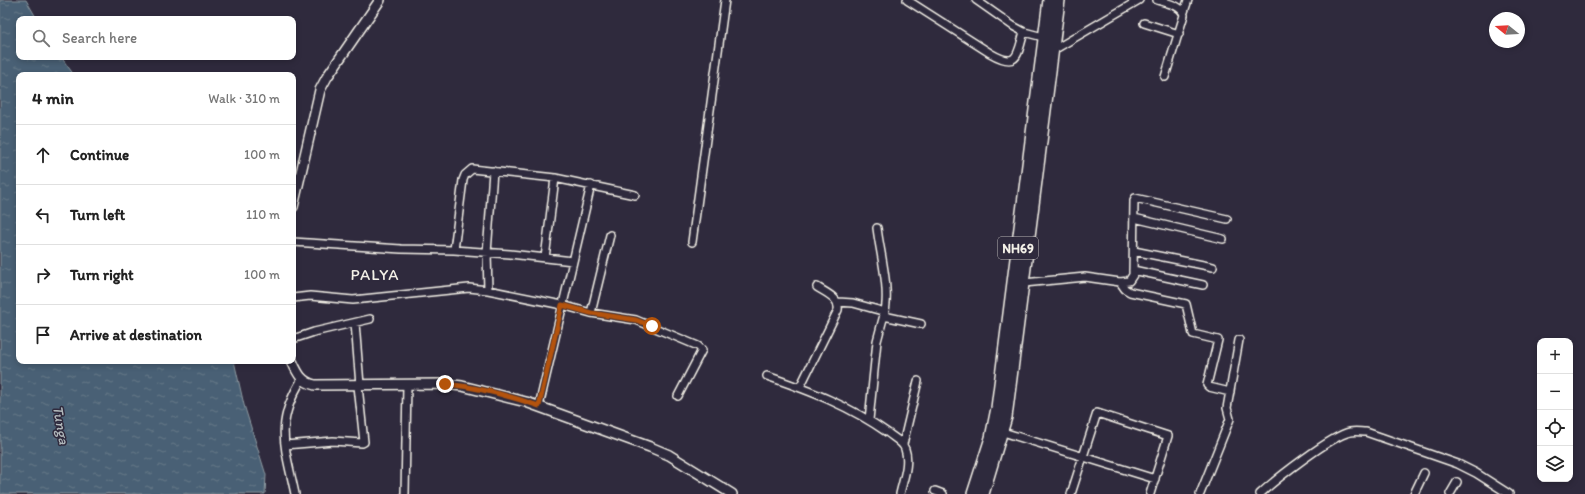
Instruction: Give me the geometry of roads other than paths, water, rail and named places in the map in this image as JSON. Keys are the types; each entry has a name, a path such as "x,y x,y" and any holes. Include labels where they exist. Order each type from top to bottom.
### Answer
{"highway":[{"name":"NH69","path":"984,494 1003,432 1006,417 1024,283 1050,43 1049,0"},
{"name":"NH69","path":"973,494 991,438 997,408 1050,43 1059,0"}],"street":[{"path":"296,194 320,90 327,77 380,0"},
{"path":"692,242 724,0"},
{"path":"907,0 990,53 1004,60 1014,60 1017,56 1024,32"},
{"path":"976,0 1024,32 1050,43 1139,0"},
{"path":"1157,0 1177,7 1184,12"},
{"path":"1165,77 1188,0"},
{"path":"1144,23 1178,34"},
{"path":"454,250 465,175 472,169 555,178 635,195"},
{"path":"488,290 487,253 493,171"},
{"path":"545,258 555,178"},
{"path":"539,406 590,185"},
{"path":"1024,283 1086,277 1120,282 1132,278 1135,198 1227,219"},
{"path":"1134,218 1223,238"},
{"path":"869,420 877,341 886,302 886,287 877,228"},
{"path":"591,313 610,235"},
{"path":"296,242 401,249 454,250 573,262"},
{"path":"1134,251 1213,267"},
{"path":"1133,270 1203,285"},
{"path":"1120,282 1125,289 1130,292 1186,304 1193,334 1218,340 1207,385 1209,387 1230,392"},
{"path":"817,287 838,302 853,303 882,311 884,316"},
{"path":"296,298 310,296 353,300 460,288 488,290 562,305 591,313 636,320 698,346 702,350 678,396"},
{"path":"800,387 838,310 838,302"},
{"path":"884,316 921,324"},
{"path":"296,338 314,332 370,319"},
{"path":"285,445 333,441 364,442 365,438 359,386 355,323"},
{"path":"1200,494 1230,419 1227,408 1239,340"},
{"path":"294,364 302,379 315,385 359,386 445,384 462,386 526,402 669,455 732,494"},
{"path":"767,376 800,387 851,409 903,444"},
{"path":"295,494 285,445 283,426 294,392 302,379"},
{"path":"900,494 907,457 903,444 918,381"},
{"path":"404,494 407,384"},
{"path":"1071,494 1097,413 1168,435 1150,494"},
{"path":"1003,432 1155,479"},
{"path":"1260,494 1276,479 1324,446 1350,432 1366,432 1458,464 1476,473 1509,494"},
{"path":"1414,494 1424,473"},
{"path":"1450,494 1457,482"},
{"path":"935,492 943,494"}],"water":[{"name":"Tunga","path":"0,0 26,0 35,16 16,16 16,60 63,60 72,72 16,72 16,364 235,364 244,405 266,475 265,494 0,494"}],"district":[{"name":"PALYA","path":"375,274"}]}
